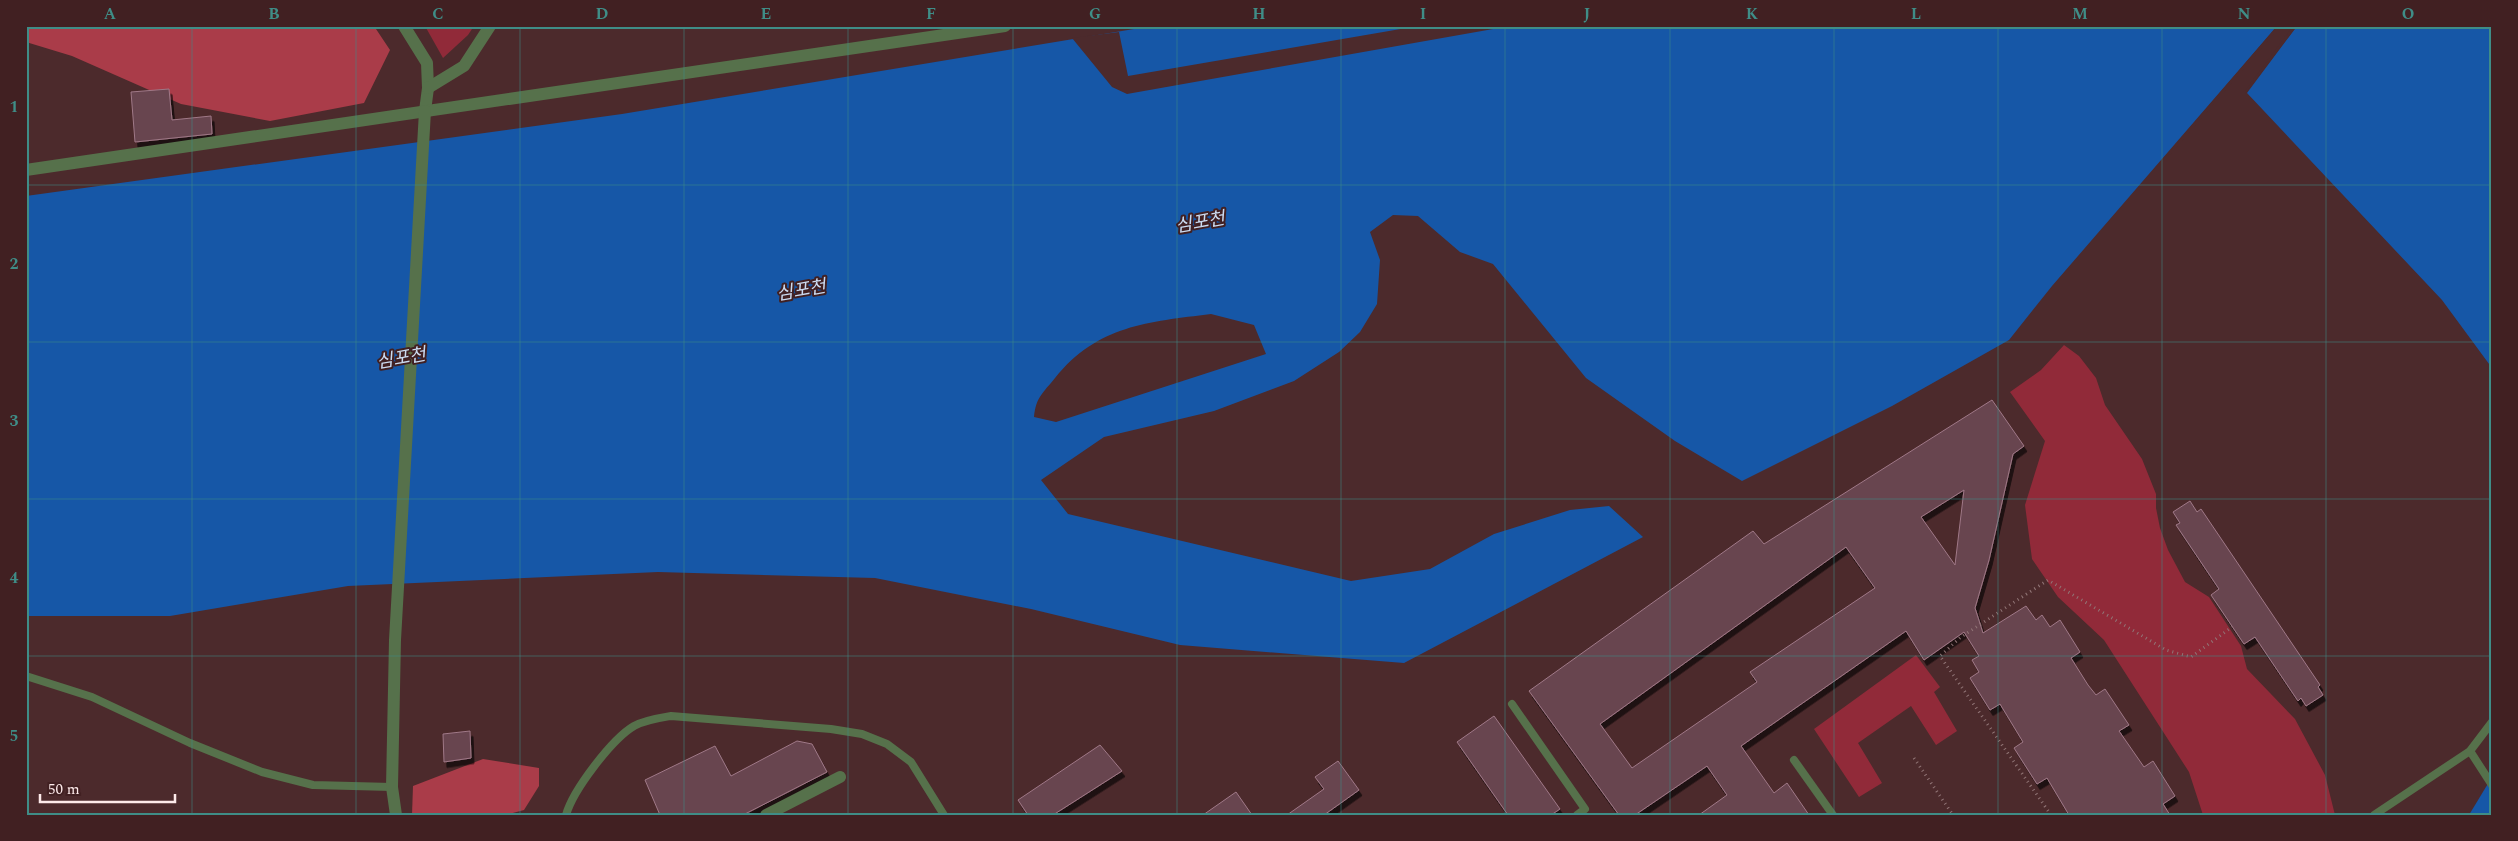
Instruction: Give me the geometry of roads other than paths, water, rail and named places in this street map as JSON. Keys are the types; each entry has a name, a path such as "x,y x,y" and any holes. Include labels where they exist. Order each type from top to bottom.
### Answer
{"street":[{"path":"396,815 392,787 395,640 425,111 428,88 427,63 404,26"},
{"path":"428,88 464,66 490,26"},
{"path":"26,170 1005,26"},
{"path":"766,815 840,777"}],"lane":[{"path":"26,676 92,697 190,743 262,772 312,784 392,787"},
{"path":"1512,704 1586,809 1577,815"},
{"path":"566,815 577,788 615,743 633,726 650,720 672,716 831,729 862,734 887,744 911,762 944,815"},
{"path":"2374,815 2470,751 2492,722"},
{"path":"2470,751 2492,785"},
{"path":"1794,760 1833,815"}],"water":[{"name":"심포천","path":"1152,26 2277,26 2052,286 2009,340 1892,406 1742,481 1675,441 1586,378 1493,264 1460,252 1418,216 1393,215 1370,232 1380,260 1377,304 1360,332 1339,352 1294,381 1214,411 1104,437 1041,480 1068,514 1351,581 1430,569 1494,534 1570,510 1609,506 1643,537 1404,663 1180,645 1031,609 875,578 658,572 348,586 170,616 26,616 26,196 622,114","holes":["1211,314 1254,325 1266,354 1056,422 1034,417 1038,400 1071,360 1089,347 1126,329 1166,320"]},
{"path":"2297,26 2492,26 2492,368 2442,300 2247,93"},
{"path":"2492,777 2492,815 2469,815"}]}
